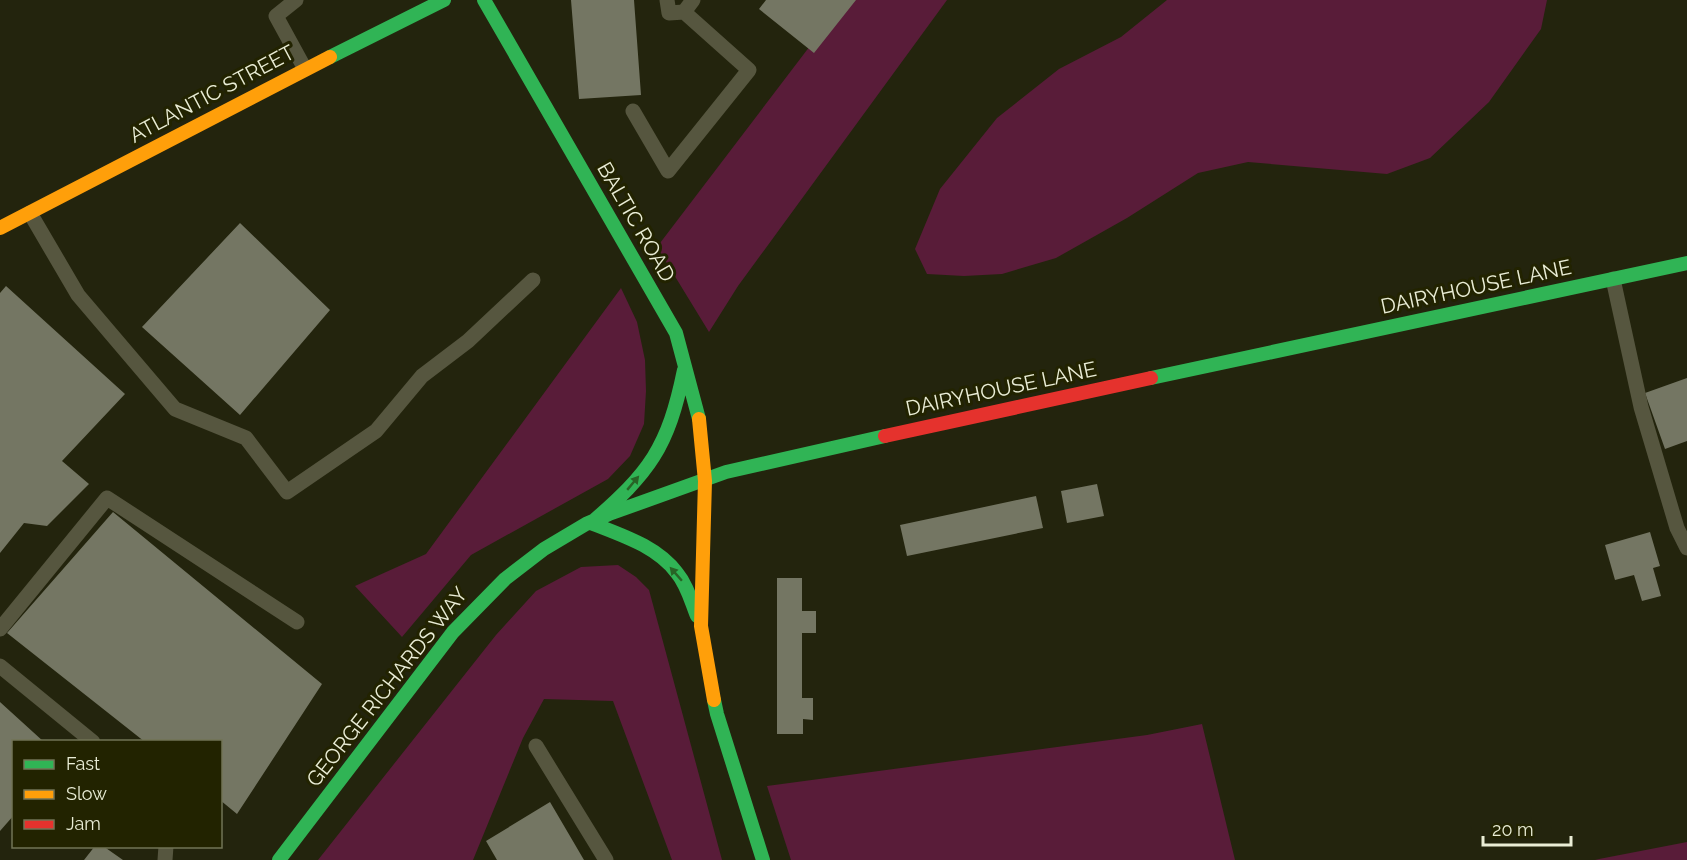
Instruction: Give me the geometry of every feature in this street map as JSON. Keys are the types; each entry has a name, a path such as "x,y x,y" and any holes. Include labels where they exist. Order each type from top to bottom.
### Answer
{"street":[{"name":"ATLANTIC STREET","path":"0,228 305,69 444,0"},
{"name":"BALTIC ROAD","path":"484,0 676,333 699,418 705,481"},
{"name":"DAIRYHOUSE LANE","path":"705,481 726,472 898,432 1687,264"},
{"path":"685,367 676,405 657,455 626,492 591,523 661,556 684,582 701,626 717,714 763,860"},
{"path":"701,626 705,481"},
{"name":"GEORGE RICHARDS WAY","path":"279,860 453,632 479,603 533,556 555,541 607,515 705,481"}],"lane":[{"path":"296,0 276,16 305,69"},
{"path":"633,111 668,171 749,70 688,6 669,13 667,0"},
{"path":"30,213 78,295 176,409 246,438 287,492 376,431 422,376 468,341 533,280"},
{"path":"1613,279 1630,364 1650,440 1677,528 1687,548"},
{"path":"0,629 107,498 297,622"},
{"path":"0,666 92,740"},
{"path":"536,746 606,860"}],"shaded area":[{"path":"845,0 947,0 738,286 709,332 657,247"},
{"path":"1167,0 1547,0 1541,29 1489,102 1430,158 1387,174 1248,162 1198,173 1127,218 1056,258 1002,274 964,276 927,274 915,249 940,189 997,118 1059,69 1121,37"},
{"path":"621,288 637,322 645,360 644,424 630,456 608,479 471,555 402,637 355,586 426,554"},
{"path":"618,565 636,577 649,590 722,860 672,860 613,701 544,699 523,738 473,860 318,860 496,635 536,591 581,567"},
{"path":"1202,724 1235,860 791,860 767,786 1147,735"},
{"path":"1687,842 1687,860 1595,860 1599,859"}],"building":[{"path":"571,0 634,0 641,95 579,99"},
{"path":"766,0 856,0 814,53 759,9"},
{"path":"240,223 330,310 240,415 142,327"},
{"path":"6,286 125,394 62,461 89,484 47,526 24,523 0,553 0,293"},
{"path":"1687,378 1687,441 1665,449 1645,393"},
{"path":"1097,484 1104,516 1067,523 1061,491"},
{"path":"1036,496 1043,528 907,556 900,525"},
{"path":"113,512 322,684 237,814 222,802 222,740 142,740 7,633"},
{"path":"1650,532 1660,566 1653,568 1661,596 1642,601 1634,575 1615,580 1605,545"},
{"path":"777,578 802,578 802,611 816,611 816,633 802,633 802,698 813,698 813,720 803,719 803,734 777,734"},
{"path":"0,702 42,740 12,740 12,817 0,831"},
{"path":"550,802 584,860 497,860 486,841"},
{"path":"93,848 106,848 123,860 84,860"}],"traffic: fast":[{"path":"330,57 444,0"},
{"path":"484,0 676,333 699,419"},
{"path":"1151,378 1687,263"},
{"path":"684,370 671,420 654,457 628,489 591,523 638,542 659,555 684,583 697,616"},
{"path":"279,860 453,632 505,579 544,549 586,524 609,514 726,472 885,436"},
{"path":"714,700 763,860"}],"traffic: slow":[{"path":"0,228 330,57"},
{"path":"699,419 705,481 701,626 714,700"}],"traffic: jam":[{"path":"885,436 1151,378"}]}
